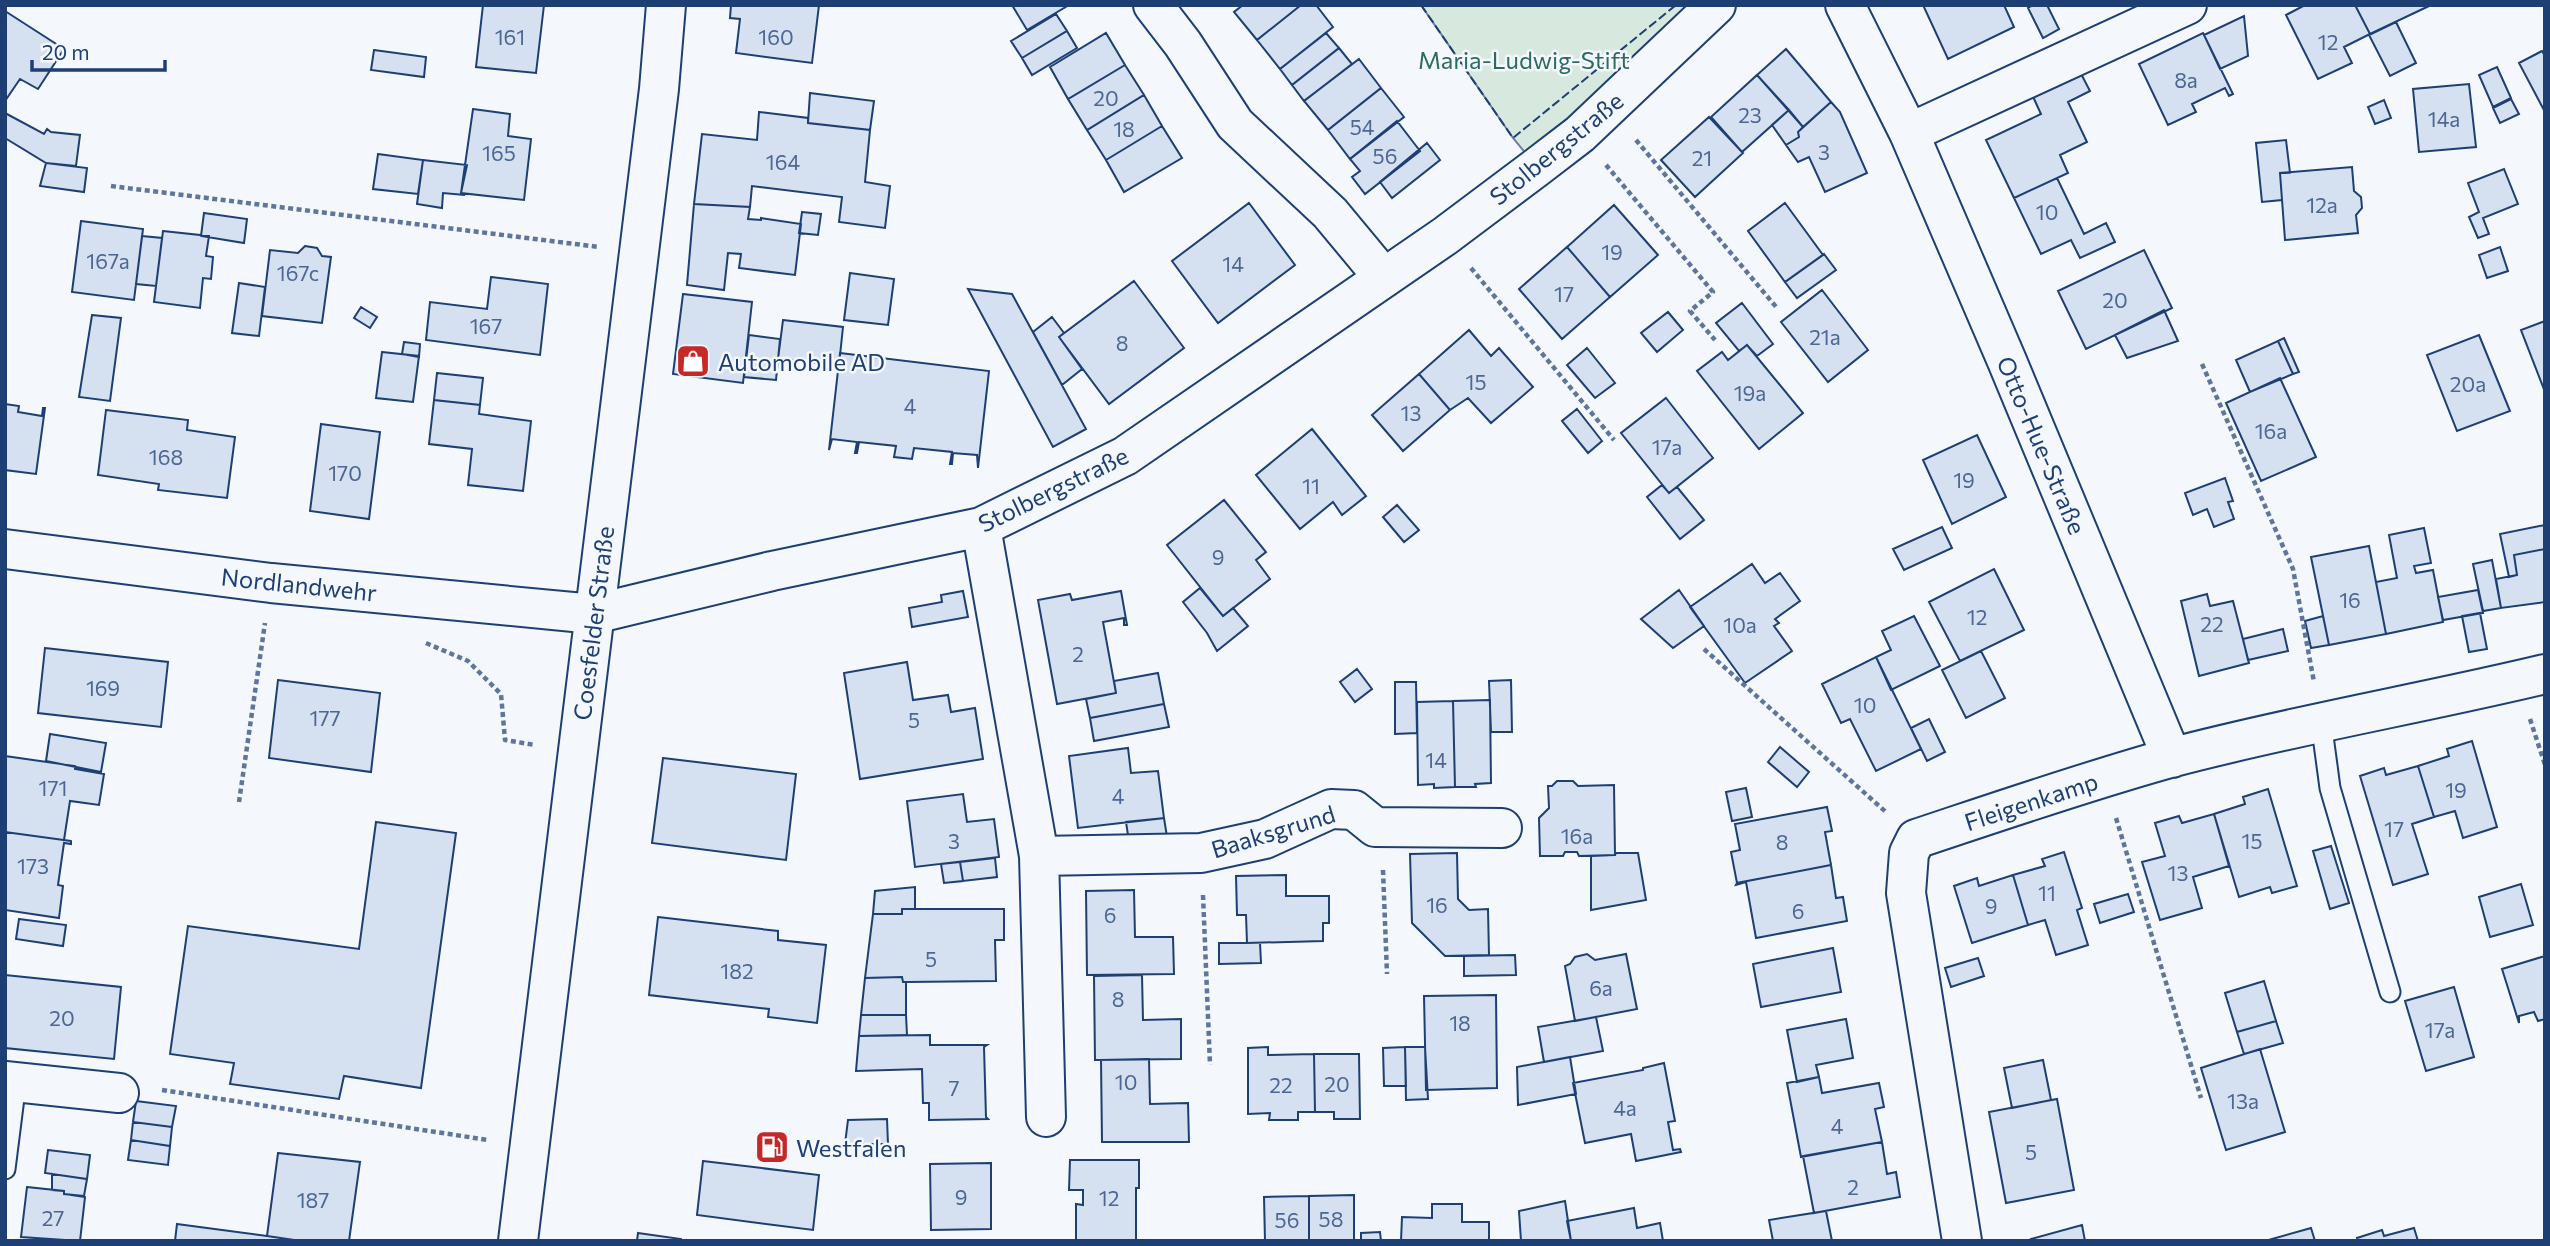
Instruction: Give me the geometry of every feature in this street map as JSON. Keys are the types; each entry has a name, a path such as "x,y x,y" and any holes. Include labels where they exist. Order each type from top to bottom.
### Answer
{"street":[{"name":"Coesfelder Straße","path":"518,1241 659,89 666,5"},
{"path":"1153,5 1183,44 1235,124 1330,213 1384,278"},
{"name":"Stolbergstraße","path":"594,614 772,571 982,527 1125,456 1445,236 1580,134 1717,5"},
{"name":"Otto-Hue-Straße","path":"1845,5 1909,132 2172,758"},
{"path":"1909,132 2188,5"},
{"path":"982,527 1039,856 1046,1116"},
{"name":"Nordlandwehr","path":"5,549 271,583 594,614"},
{"name":"Fleigenkamp","path":"1916,839 2104,777 2172,758 2320,721 2545,674"},
{"name":"Baaksgrund","path":"1039,856 1201,853 1265,839 1331,809 1354,810 1375,827 1502,828"},
{"path":"1916,839 1909,853 1906,893 1962,1241"},
{"path":"11,1081 119,1093"}],"lane":[{"path":"2320,721 2330,788 2390,992"},
{"path":"5,1169 11,1081"}],"path":[{"path":"1608,107 1777,307"},
{"path":"1580,134 1713,292 1690,311 1715,340"},
{"path":"111,186 638,252"},
{"path":"1445,236 1614,440"},
{"path":"2203,364 2293,569 2320,721"},
{"path":"239,802 271,583"},
{"path":"251,622 278,625"},
{"path":"414,641 428,643 468,661 490,681 500,694 505,740 577,751"},
{"path":"1704,649 1916,839"},
{"path":"2104,777 2202,1098"},
{"path":"1375,827 1383,859 1387,974"},
{"path":"1201,853 1210,1065"},
{"path":"119,1093 169,1090 529,1147"}],"green space":[{"name":"Maria-Ludwig-Stift","path":"1421,5 1716,5 1537,167 1513,138"}],"building":[{"path":"483,5 544,5 536,73 476,67"},
{"path":"731,5 819,5 812,63 736,53 740,19 730,18"},
{"path":"1012,5 1069,5 1027,30"},
{"path":"1243,5 1301,5 1257,40 1234,12"},
{"path":"1301,5 1316,5 1333,27 1280,69 1257,40"},
{"path":"1923,5 2004,5 2014,27 1948,59"},
{"path":"2033,5 2047,5 2059,29 2043,38 2028,8"},
{"path":"2305,5 2355,5 2370,34 2344,47 2352,63 2318,79 2286,15"},
{"path":"2355,5 2429,5 2429,6 2370,34"},
{"path":"5,11 64,49 38,89 20,79 5,101"},
{"path":"1056,14 1067,31 1022,58 1011,41"},
{"path":"2244,16 2248,56 2220,69 2204,35"},
{"path":"2396,22 2416,63 2390,76 2369,35"},
{"path":"1067,31 1077,48 1032,75 1022,58"},
{"path":"1106,33 1125,65 1068,99 1050,67"},
{"path":"1326,33 1339,48 1292,85 1280,69"},
{"path":"2203,33 2233,94 2229,96 2225,88 2192,104 2196,112 2168,125 2139,64"},
{"path":"1339,48 1352,64 1304,101 1292,85"},
{"path":"1786,49 1831,102 1803,127 1757,75"},
{"path":"374,50 426,57 424,77 371,70"},
{"path":"2542,51 2545,56 2545,112 2519,63"},
{"path":"1359,59 1381,88 1328,130 1304,101"},
{"path":"1125,65 1144,95 1087,130 1068,99"},
{"path":"2077,66 2090,91 2068,102 2087,142 2060,155 2068,173 2014,198 1986,140 2041,114 2029,88"},
{"path":"2497,67 2511,98 2493,107 2479,75"},
{"path":"1757,75 1789,110 1742,152 1711,117"},
{"path":"2469,84 2476,147 2419,152 2413,89"},
{"path":"1381,88 1404,117 1350,159 1328,130"},
{"path":"810,93 874,101 870,130 808,123"},
{"path":"1144,95 1162,126 1106,160 1087,130"},
{"path":"2511,99 2519,114 2500,123 2493,108"},
{"path":"2384,100 2391,118 2375,124 2368,107"},
{"path":"1831,102 1840,112 1867,173 1825,192 1809,157 1798,162 1786,145 1799,137 1798,132"},
{"path":"473,109 510,114 508,136 531,139 524,200 461,193"},
{"path":"1789,110 1803,127 1798,132 1799,137 1786,145 1772,125"},
{"path":"759,112 808,118 808,123 870,130 865,182 890,186 885,228 839,222 842,197 752,186 750,207 694,204 702,134 757,140"},
{"path":"5,113 44,134 47,129 51,132 80,135 76,166 46,163 5,138"},
{"path":"1709,117 1743,153 1695,197 1661,160"},
{"path":"1397,121 1420,151 1365,194 1352,177 1360,171 1350,159"},
{"path":"1162,126 1182,158 1124,192 1106,160"},
{"path":"2286,140 2290,173 2280,173 2282,200 2262,202 2256,143"},
{"path":"1427,143 1440,160 1392,198 1380,182"},
{"path":"378,154 423,160 418,194 373,189"},
{"path":"423,160 467,165 461,193 465,195 443,193 442,208 417,204"},
{"path":"46,163 87,168 84,192 40,186"},
{"path":"2352,167 2354,191 2361,197 2362,208 2356,215 2358,233 2285,240 2280,173"},
{"path":"2504,169 2518,204 2483,218 2489,234 2478,238 2469,217 2479,212 2468,183"},
{"path":"2057,178 2084,234 2106,223 2115,242 2080,258 2071,240 2041,254 2014,198"},
{"path":"1249,203 1295,265 1218,323 1172,261"},
{"path":"1785,203 1823,255 1785,282 1748,231"},
{"path":"694,204 750,207 748,219 761,218 801,224 795,275 739,268 741,254 728,253 724,290 687,285"},
{"path":"1614,205 1658,255 1610,297 1567,247"},
{"path":"802,212 821,214 818,235 799,233"},
{"path":"204,213 247,219 244,243 201,236"},
{"path":"81,221 143,229 134,300 72,292"},
{"path":"163,231 209,236 206,256 213,257 211,279 203,278 200,308 154,302"},
{"path":"142,236 162,238 156,286 136,284"},
{"path":"305,246 317,248 322,256 331,257 322,323 262,316 270,250 298,253"},
{"path":"1567,247 1610,297 1562,339 1519,289"},
{"path":"2500,247 2508,271 2487,278 2479,255"},
{"path":"2144,250 2172,308 2086,349 2058,291"},
{"path":"1824,254 1836,270 1797,298 1785,282"},
{"path":"850,273 894,279 888,325 844,320"},
{"path":"491,277 548,284 540,355 426,340 430,302 487,309"},
{"path":"1134,281 1184,348 1109,404 1059,337"},
{"path":"239,283 265,287 259,336 232,333"},
{"path":"968,289 1012,294 1086,429 1053,447"},
{"path":"1822,290 1868,350 1828,382 1781,322"},
{"path":"683,294 752,302 743,383 673,374"},
{"path":"1742,303 1773,344 1757,356 1747,345 1739,351 1716,323"},
{"path":"361,307 377,317 370,328 354,318"},
{"path":"2164,310 2178,341 2127,358 2115,335"},
{"path":"1668,312 1683,330 1657,352 1641,333"},
{"path":"92,315 121,318 110,401 79,397"},
{"path":"1052,317 1064,333 1059,337 1082,369 1062,385 1033,332"},
{"path":"783,320 843,327 839,365 778,359"},
{"path":"2545,321 2545,392 2521,330"},
{"path":"1469,330 1491,356 1499,348 1533,387 1491,423 1468,398 1450,410 1419,374"},
{"path":"749,335 780,339 776,380 744,377"},
{"path":"2479,335 2510,411 2457,431 2427,355"},
{"path":"2284,338 2299,372 2293,374 2278,341"},
{"path":"2278,341 2293,374 2250,392 2236,360"},
{"path":"404,342 420,344 419,357 402,354"},
{"path":"1747,345 1803,413 1759,449 1697,371 1722,352 1728,360"},
{"path":"1587,348 1615,383 1595,398 1567,365"},
{"path":"382,352 419,356 413,402 376,398"},
{"path":"840,353 989,371 978,468 977,455 953,453 950,464 952,452 914,448 912,459 894,457 896,446 859,442 855,453 857,442 832,439 829,450"},
{"path":"437,373 483,378 480,405 434,400"},
{"path":"1419,374 1450,410 1403,451 1372,415"},
{"path":"2280,378 2316,457 2261,481 2226,403"},
{"path":"1666,398 1713,458 1669,493 1621,433"},
{"path":"434,400 480,405 479,414 531,421 523,491 468,485 472,449 429,444"},
{"path":"5,404 19,406 18,412 42,416 45,408 36,474 5,470"},
{"path":"1577,409 1602,441 1588,453 1562,421"},
{"path":"106,410 188,420 187,430 235,437 227,498 158,490 159,484 98,475"},
{"path":"321,424 380,432 369,519 310,511"},
{"path":"1312,429 1366,496 1342,515 1333,502 1300,529 1256,475"},
{"path":"1977,435 2006,497 1952,524 1923,460"},
{"path":"2225,478 2233,501 2228,502 2234,519 2214,527 2207,509 2193,515 2185,493"},
{"path":"1662,485 1669,493 1677,487 1704,520 1680,539 1647,497"},
{"path":"1224,500 1266,552 1256,560 1270,579 1223,616 1167,545"},
{"path":"1397,505 1419,530 1404,542 1383,517"},
{"path":"2545,525 2545,549 2514,555 2517,575 2509,577 2500,534"},
{"path":"1942,527 1952,548 1904,570 1893,549"},
{"path":"2424,528 2431,563 2414,566 2416,573 2433,570 2443,622 2386,634 2376,582 2397,578 2389,535"},
{"path":"2369,546 2386,634 2329,645 2311,557"},
{"path":"2545,549 2545,602 2501,608 2496,579 2517,575 2514,555"},
{"path":"2492,560 2501,608 2483,611 2473,564"},
{"path":"1752,564 1765,583 1780,573 1800,601 1775,619 1779,623 1774,626 1792,651 1745,683 1690,607"},
{"path":"1994,569 2024,630 1960,661 1929,602"},
{"path":"1200,588 1223,616 1233,608 1248,626 1217,651 1183,602"},
{"path":"1679,590 1704,626 1673,648 1641,619"},
{"path":"2478,590 2483,613 2443,620 2438,597"},
{"path":"963,591 968,617 912,627 909,608 942,602 941,595"},
{"path":"1121,591 1127,625 1124,625 1124,618 1103,622 1116,693 1057,704 1038,600 1070,594 1072,600"},
{"path":"2207,594 2210,606 2233,601 2249,663 2199,676 2181,601"},
{"path":"2480,613 2487,649 2469,652 2462,616"},
{"path":"1914,616 1940,666 1891,690 1876,657 1891,650 1882,631"},
{"path":"2323,616 2329,645 2311,648 2305,621"},
{"path":"2283,629 2288,651 2248,660 2243,639"},
{"path":"45,648 168,662 161,727 38,713"},
{"path":"1981,651 2005,698 1966,718 1942,670"},
{"path":"1876,657 1921,749 1876,771 1850,719 1841,723 1822,684"},
{"path":"907,662 913,700 948,695 951,712 975,708 983,759 860,779 844,673"},
{"path":"1357,669 1372,689 1355,702 1340,682"},
{"path":"1158,673 1164,704 1090,718 1086,699 1116,693 1114,681"},
{"path":"278,680 380,693 371,772 269,758"},
{"path":"1511,680 1512,732 1491,732 1489,681"},
{"path":"1395,682 1416,682 1417,733 1395,734"},
{"path":"1490,700 1491,783 1475,784 1476,787 1455,787 1453,701"},
{"path":"1453,701 1455,787 1434,788 1434,784 1418,785 1417,702"},
{"path":"1164,704 1169,727 1094,741 1090,718"},
{"path":"1929,719 1945,752 1927,761 1911,728"},
{"path":"50,734 106,743 101,772 46,761"},
{"path":"2472,741 2497,827 2463,838 2455,811 2434,817 2418,766 2449,756 2447,749"},
{"path":"1780,747 1809,772 1797,787 1768,762"},
{"path":"1128,748 1131,773 1158,771 1164,818 1078,828 1069,756"},
{"path":"5,756 75,766 75,769 104,774 99,805 70,801 64,840 71,841 5,832"},
{"path":"663,758 796,774 786,860 652,843"},
{"path":"2418,766 2434,817 2412,824 2428,874 2393,885 2360,776 2384,768 2386,775"},
{"path":"1557,781 1573,781 1578,786 1614,785 1615,855 1579,856 1577,852 1565,852 1563,856 1540,856 1539,818 1549,808 1548,786"},
{"path":"1746,788 1752,817 1732,821 1726,792"},
{"path":"2268,789 2297,886 2272,893 2270,887 2239,897 2214,814 2245,804 2243,797"},
{"path":"963,794 967,822 994,819 999,857 915,867 907,801"},
{"path":"1827,807 1832,831 1825,832 1831,865 1737,883 1731,852 1740,850 1735,824"},
{"path":"2214,814 2229,866 2193,877 2202,908 2160,920 2142,862 2165,856 2155,823 2179,816 2182,823"},
{"path":"1164,818 1167,837 1129,842 1126,822"},
{"path":"376,822 456,833 421,1088 344,1076 339,1099 230,1084 234,1063 170,1054 188,926 359,949"},
{"path":"5,832 71,841 71,844 64,843 58,885 63,886 59,918 5,910"},
{"path":"2331,846 2349,903 2330,909 2313,851"},
{"path":"2064,852 2082,908 2077,910 2088,945 2056,955 2045,920 2028,925 2013,875 2045,866 2042,859"},
{"path":"1457,853 1458,899 1469,910 1488,909 1489,955 1445,956 1412,923 1410,854"},
{"path":"1638,853 1646,900 1591,910 1591,856"},
{"path":"995,858 997,877 963,881 960,862"},
{"path":"960,862 963,881 944,883 941,864"},
{"path":"1831,865 1836,898 1843,897 1847,921 1756,938 1746,882 1736,885 1737,883"},
{"path":"1286,875 1286,896 1329,896 1329,923 1323,923 1323,941 1247,943 1246,915 1237,915 1236,876"},
{"path":"2013,875 2028,925 1972,943 1954,886 1977,878 1979,886"},
{"path":"2521,884 2533,925 2490,937 2479,897"},
{"path":"915,887 915,909 902,909 902,914 873,914 875,891"},
{"path":"1134,890 1135,937 1173,937 1174,974 1087,975 1086,891"},
{"path":"2128,894 2134,912 2100,923 2094,904"},
{"path":"902,909 1004,909 1004,940 995,940 996,981 903,982 902,977 865,978 873,914 902,914"},
{"path":"658,917 778,931 778,940 826,945 817,1023 768,1017 769,1009 649,995"},
{"path":"19,919 66,925 63,946 16,939"},
{"path":"1219,943 1260,943 1261,963 1219,964"},
{"path":"1833,948 1841,992 1761,1007 1753,964"},
{"path":"1587,954 1595,960 1626,954 1637,1009 1575,1021 1565,966 1575,957"},
{"path":"1515,955 1516,975 1464,976 1464,956"},
{"path":"2545,956 2545,1019 2538,1021 2534,1012 2519,1016 2519,1023 2502,969"},
{"path":"1978,958 1984,976 1951,987 1945,968"},
{"path":"5,975 121,987 114,1059 5,1048"},
{"path":"1142,975 1143,1020 1181,1019 1181,1059 1095,1060 1094,976"},
{"path":"902,977 903,982 906,982 906,1015 861,1015 865,978"},
{"path":"2264,981 2276,1021 2237,1032 2225,993"},
{"path":"2454,987 2474,1057 2426,1071 2405,1001"},
{"path":"1496,995 1497,1088 1426,1090 1424,996"},
{"path":"861,1015 906,1015 907,1035 859,1036"},
{"path":"1596,1017 1603,1051 1544,1062 1538,1027"},
{"path":"1846,1019 1853,1058 1816,1065 1819,1077 1797,1082 1787,1030"},
{"path":"2276,1021 2283,1043 2244,1054 2237,1032"},
{"path":"930,1035 930,1045 987,1045 984,1047 988,1119 929,1120 929,1103 923,1103 922,1069 856,1071 859,1036"},
{"path":"1268,1047 1268,1055 1314,1054 1315,1112 1298,1112 1298,1120 1269,1120 1270,1113 1248,1114 1248,1048"},
{"path":"1405,1047 1406,1086 1384,1086 1383,1048"},
{"path":"1405,1047 1425,1047 1428,1099 1406,1100"},
{"path":"2260,1049 2285,1132 2226,1150 2201,1068"},
{"path":"1314,1054 1359,1054 1360,1119 1334,1119 1334,1112 1315,1112"},
{"path":"1570,1057 1576,1094 1518,1105 1517,1067"},
{"path":"1149,1059 1150,1104 1188,1103 1189,1142 1102,1142 1101,1060"},
{"path":"2043,1060 2051,1100 2012,1108 2004,1068"},
{"path":"1664,1063 1675,1121 1668,1122 1673,1150 1680,1149 1681,1152 1636,1161 1631,1134 1585,1143 1573,1083 1643,1070"},
{"path":"1819,1077 1822,1093 1879,1083 1884,1107 1875,1109 1882,1142 1801,1157 1787,1083"},
{"path":"2057,1099 2074,1190 2006,1203 1989,1112"},
{"path":"136,1101 176,1106 172,1127 133,1122"},
{"path":"887,1119 888,1144 845,1144 848,1120"},
{"path":"133,1122 172,1127 170,1146 131,1140"},
{"path":"131,1140 170,1146 168,1165 128,1160"},
{"path":"1882,1142 1887,1174 1896,1172 1900,1197 1814,1213 1803,1156"},
{"path":"48,1150 90,1155 87,1179 45,1173"},
{"path":"278,1153 360,1162 349,1241 301,1241 267,1236"},
{"path":"1070,1160 1139,1160 1136,1241 1076,1241 1076,1204 1083,1205 1083,1190 1069,1190"},
{"path":"703,1161 819,1175 813,1230 697,1215"},
{"path":"991,1163 991,1229 931,1230 930,1164"},
{"path":"52,1174 87,1179 84,1196 52,1190"},
{"path":"27,1187 64,1191 64,1194 85,1197 80,1241 21,1237"},
{"path":"1354,1195 1354,1241 1309,1241 1309,1196"},
{"path":"1309,1196 1309,1241 1265,1241 1264,1197"},
{"path":"1565,1201 1571,1241 1521,1241 1519,1211"},
{"path":"1432,1204 1462,1204 1462,1222 1489,1222 1489,1241 1401,1241 1402,1217 1432,1218"},
{"path":"1634,1208 1637,1228 1660,1223 1663,1241 1571,1241 1567,1221"},
{"path":"1826,1211 1832,1241 1773,1241 1769,1220"},
{"path":"177,1224 267,1236 301,1241 175,1241"},
{"path":"2082,1225 2085,1241 2031,1239"},
{"path":"2311,1228 2315,1241 2265,1241"},
{"path":"2414,1228 2418,1241 2358,1241 2357,1238 2382,1230 2384,1236"},
{"path":"1380,1232 1381,1241 1361,1241 1361,1233"},
{"path":"638,1233 681,1239 681,1241 637,1241"}],"fence":[{"path":"1421,5 1513,138 1676,5"}],"place":[{"name":"Automobile AD","path":"693,361"},
{"name":"Westfalen","path":"772,1147"}]}
